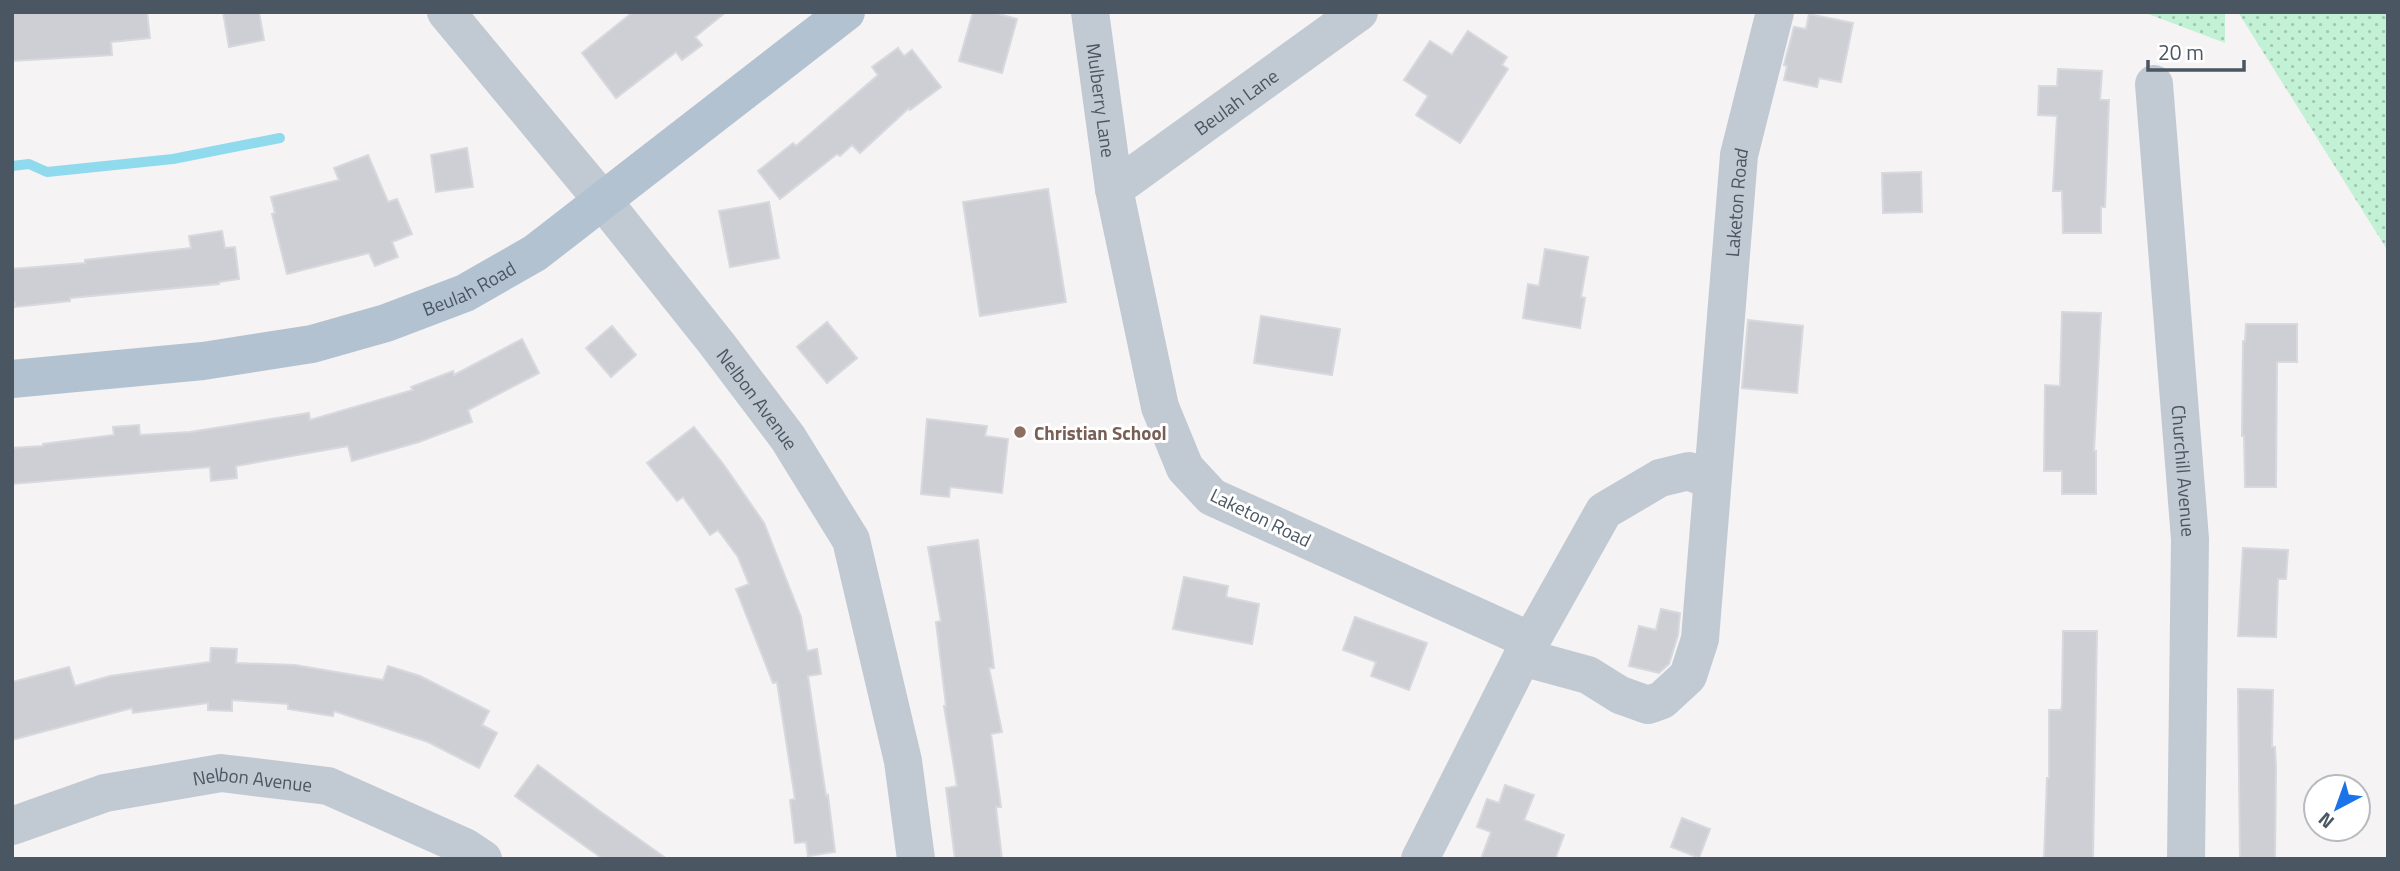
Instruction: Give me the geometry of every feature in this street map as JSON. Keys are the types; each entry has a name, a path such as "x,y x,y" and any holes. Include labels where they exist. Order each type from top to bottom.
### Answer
{"main road":[{"name":"Beulah Road","path":"12,379 217,359 312,344 386,323 465,293 535,253 846,12"}],"street":[{"name":"Nelbon Avenue","path":"446,12 604,201 717,344 788,438 851,540 903,761 916,859"},
{"name":"Mulberry Lane","path":"1090,12 1114,189"},
{"name":"Beulah Lane","path":"1114,189 1359,12"},
{"name":"Laketon Road","path":"1114,189 1160,407 1185,468 1212,497 1526,649 1588,675 1620,695 1648,705 1662,700 1688,677 1700,639 1739,155 1774,12"},
{"name":"Churchill Avenue","path":"2154,84 2190,539 2186,859"},
{"path":"1420,859 1526,649 1604,511 1660,478 1689,471 1711,481"},
{"name":"Nelbon Avenue","path":"12,826 106,793 221,773 328,786 465,847 483,859"}],"green space":[{"path":"2143,12 2225,12 2225,43"},
{"path":"2238,12 2388,12 2388,251"}],"building":[{"path":"12,12 147,12 150,38 111,42 112,55 12,61"},
{"path":"223,12 259,12 264,40 229,47"},
{"path":"633,12 726,12 695,37 702,45 682,60 676,52 616,98 582,53"},
{"path":"973,12 992,12 1017,19 1002,73 959,61"},
{"path":"1809,14 1853,23 1841,82 1819,78 1817,87 1784,80 1787,66 1784,65 1794,27 1806,29"},
{"path":"1468,31 1507,57 1502,65 1508,69 1460,143 1416,115 1428,96 1404,80 1430,41 1452,55"},
{"path":"898,48 904,56 912,50 941,87 910,110 909,108 860,153 852,145 780,199 758,171 793,143 796,146 878,75 872,67"},
{"path":"2058,69 2102,71 2100,100 2109,100 2105,207 2101,207 2101,233 2063,233 2062,191 2053,191 2057,116 2038,115 2039,86 2057,86"},
{"path":"467,148 473,187 436,192 431,155"},
{"path":"368,155 388,202 397,199 412,234 392,242 398,257 375,266 369,253 287,274 272,214 275,213 271,197 339,180 334,168"},
{"path":"1921,172 1922,212 1883,213 1882,173"},
{"path":"1048,189 1066,302 980,316 963,202"},
{"path":"769,202 779,258 730,267 719,211"},
{"path":"222,231 225,248 235,247 239,279 219,284 70,298 70,301 15,307 15,303 12,304 12,269 85,263 85,260 191,248 189,236"},
{"path":"1545,249 1588,257 1581,297 1585,298 1580,328 1523,318 1528,284 1539,286"},
{"path":"2062,312 2101,313 2094,451 2096,494 2062,494 2062,471 2044,471 2045,385 2060,386"},
{"path":"1261,316 1340,329 1332,375 1254,363"},
{"path":"1748,320 1803,326 1797,393 1742,388"},
{"path":"827,322 857,358 827,383 797,347"},
{"path":"2246,324 2297,324 2297,362 2277,362 2276,487 2245,487 2242,436 2243,341"},
{"path":"612,326 636,355 611,377 586,348"},
{"path":"522,339 539,373 468,410 472,422 419,442 352,461 348,446 236,466 237,478 211,481 210,467 12,484 12,448 114,435 113,427 139,425 140,435 190,432 309,413 310,420 413,390 411,387 453,371 454,375"},
{"path":"927,419 987,426 985,436 1008,439 1002,493 950,487 949,497 921,494"},
{"path":"694,427 764,523 801,617 807,651 817,649 821,674 808,676 835,852 808,856 806,842 795,843 790,800 795,799 777,682 773,683 736,589 749,584 738,557 718,530 710,535 683,497 677,501 647,463"},
{"path":"978,540 994,668 989,668 1002,732 991,734 1001,807 996,807 1002,859 955,859 946,788 957,786 944,706 936,622 941,621 928,547"},
{"path":"2243,548 2288,550 2286,579 2278,579 2276,637 2238,636"},
{"path":"1184,577 1228,586 1226,597 1259,604 1252,644 1173,629"},
{"path":"1661,609 1680,613 1678,635 1669,664 1659,673 1629,666 1639,626 1656,630"},
{"path":"1355,617 1427,643 1409,690 1371,676 1376,662 1343,650"},
{"path":"2063,631 2097,631 2093,859 2044,859 2049,778 2049,710 2061,710"},
{"path":"211,648 237,649 236,663 295,665 383,680 388,666 420,676 489,711 482,725 497,733 479,768 428,742 334,711 333,716 288,709 288,704 232,700 232,711 208,710 208,703 133,713 132,708 12,740 12,682 69,667 75,686 110,676 210,662"},
{"path":"2238,689 2273,690 2275,859 2240,859"},
{"path":"538,765 667,859 603,859 515,796"},
{"path":"1505,785 1534,795 1524,820 1564,835 1555,859 1481,859 1491,832 1477,827 1487,799 1499,803"},
{"path":"1682,818 1710,829 1699,858 1671,847"}],"waterway":[{"path":"12,166 29,164 47,172 173,159 280,138"}],"place":[{"name":"Christian School","path":"1020,432"}]}
